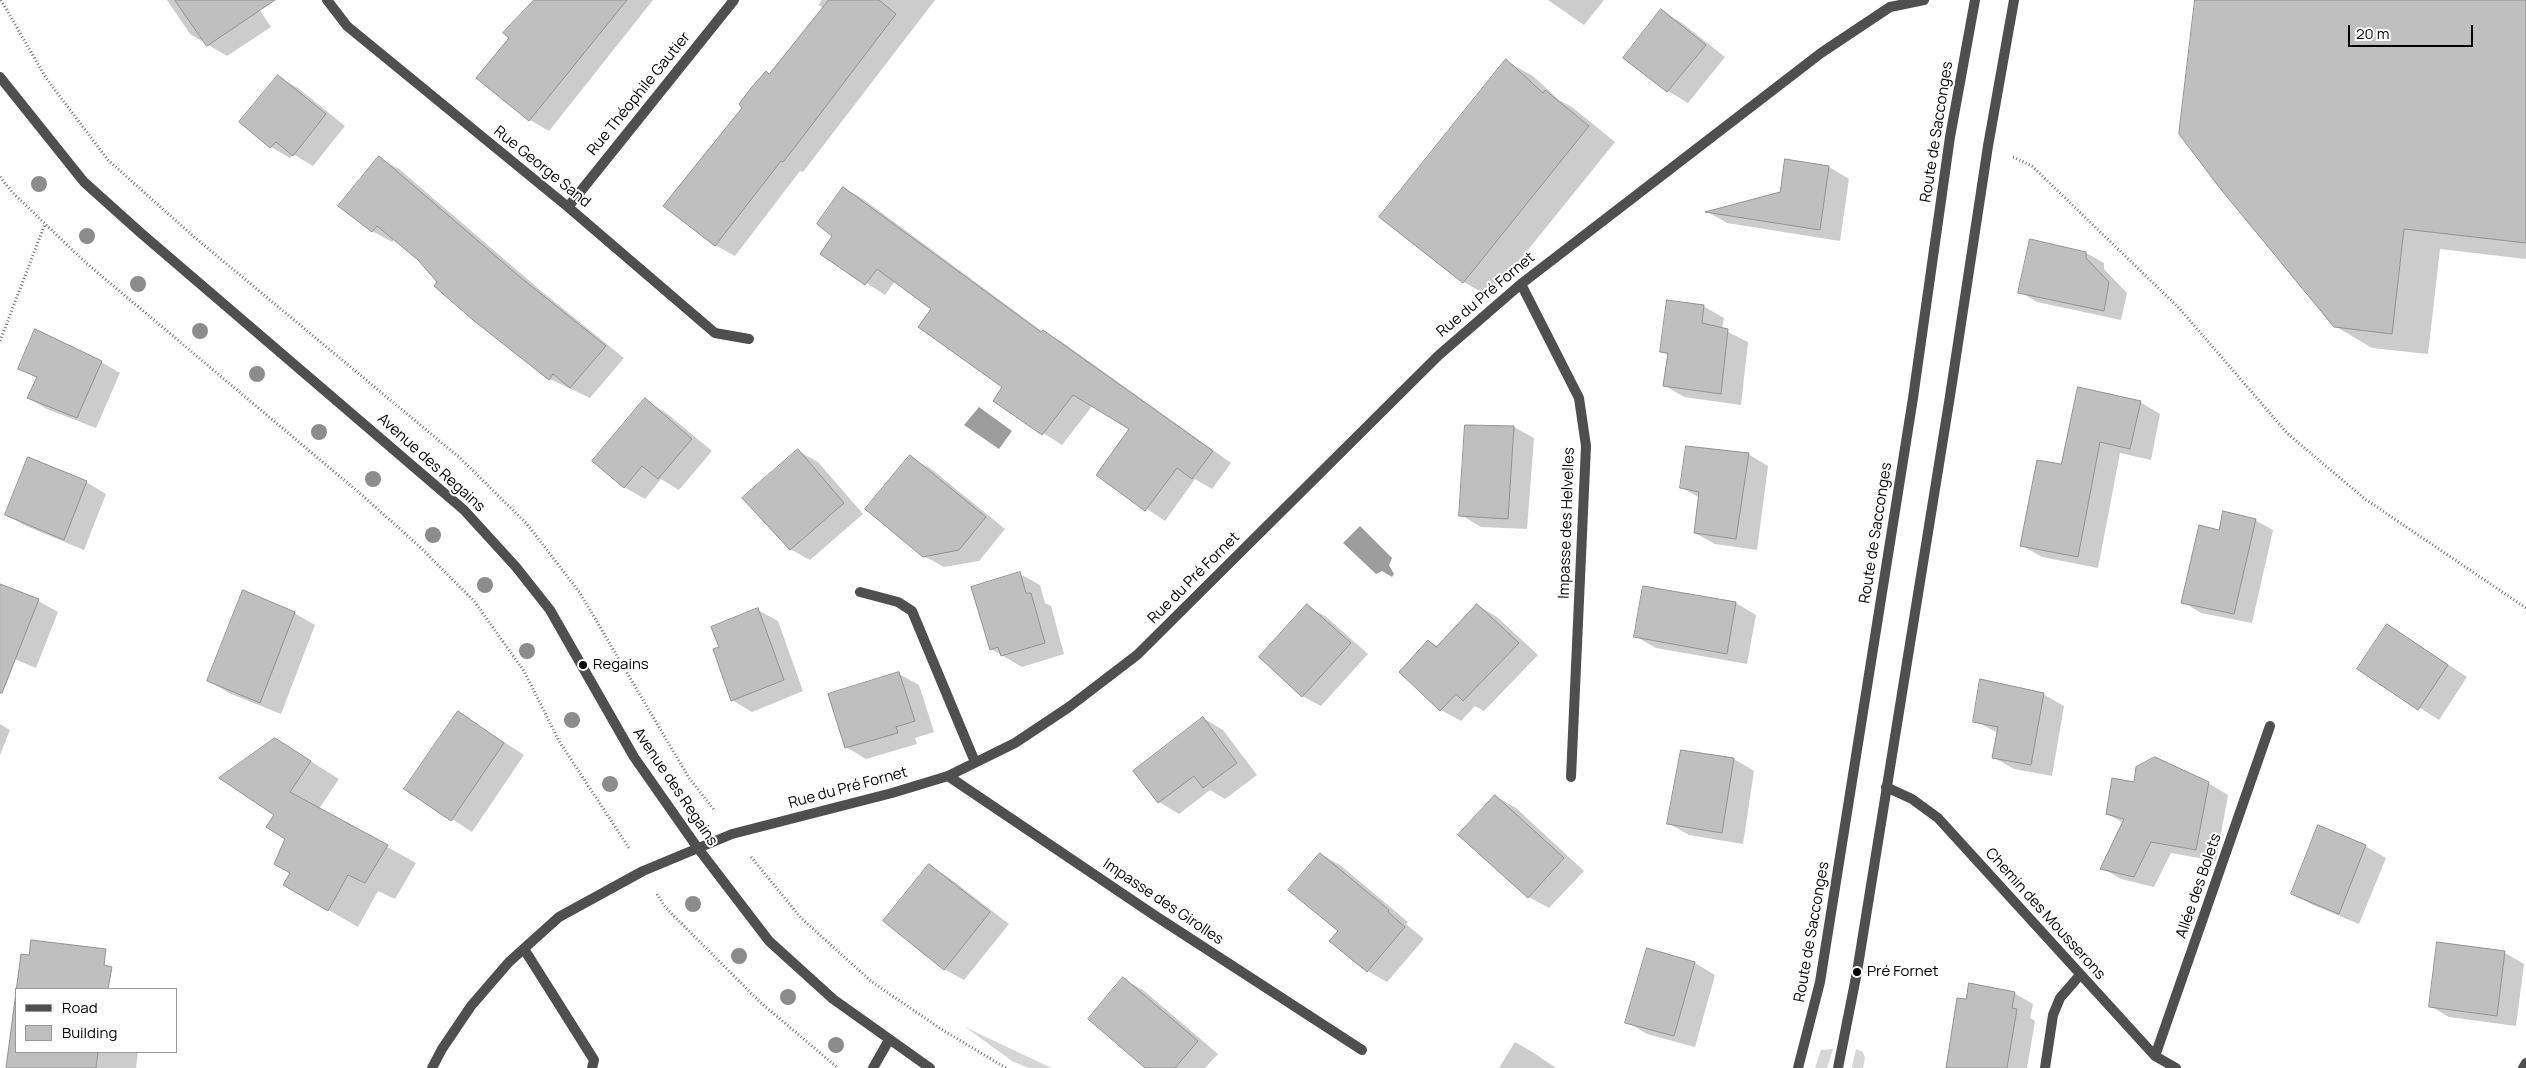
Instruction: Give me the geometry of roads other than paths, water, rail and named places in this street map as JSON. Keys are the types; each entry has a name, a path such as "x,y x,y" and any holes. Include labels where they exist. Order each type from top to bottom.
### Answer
{"street":[{"name":"Rue George Sand","path":"327,0 346,26 568,207 715,333 749,339"},
{"name":"Rue Théophile Gautier","path":"568,207 734,0"},
{"name":"Rue du Pré Fornet","path":"432,1068 442,1049 471,1006 509,962 559,917 643,871 697,847 732,834 892,794 948,776 1015,743 1137,655 1439,354 1521,284 1821,53 1890,8 1924,0"},
{"name":"Route de Sacconges","path":"1798,1068 1820,982 1913,398 1950,137 1975,0"},
{"path":"1838,1068 1857,972 1950,396 1988,146 2014,0"},
{"name":"Avenue des Regains","path":"0,77 84,182 464,510 516,567 550,610 634,757 697,847 769,941 833,999 930,1068"},
{"name":"Impasse des Helvelles","path":"1521,284 1580,398 1586,446 1571,778"},
{"path":"860,592 898,602 912,611 975,762"},
{"name":"Allée des Bolets","path":"2155,1056 2270,726"},
{"name":"Impasse des Girolles","path":"948,776 1154,915 1362,1050"},
{"name":"Chemin des Mousserons","path":"1886,787 1912,799 1938,818 2155,1056 2176,1068"},
{"path":"524,949 594,1060 592,1068"},
{"path":"2045,1068 2053,1015 2060,998 2080,975"},
{"path":"873,1068 889,1040"},
{"path":"2523,1068 2526,1063"}],"place":[{"name":"Regains","path":"583,665"},
{"name":"Pré Fornet","path":"1857,972"}]}
